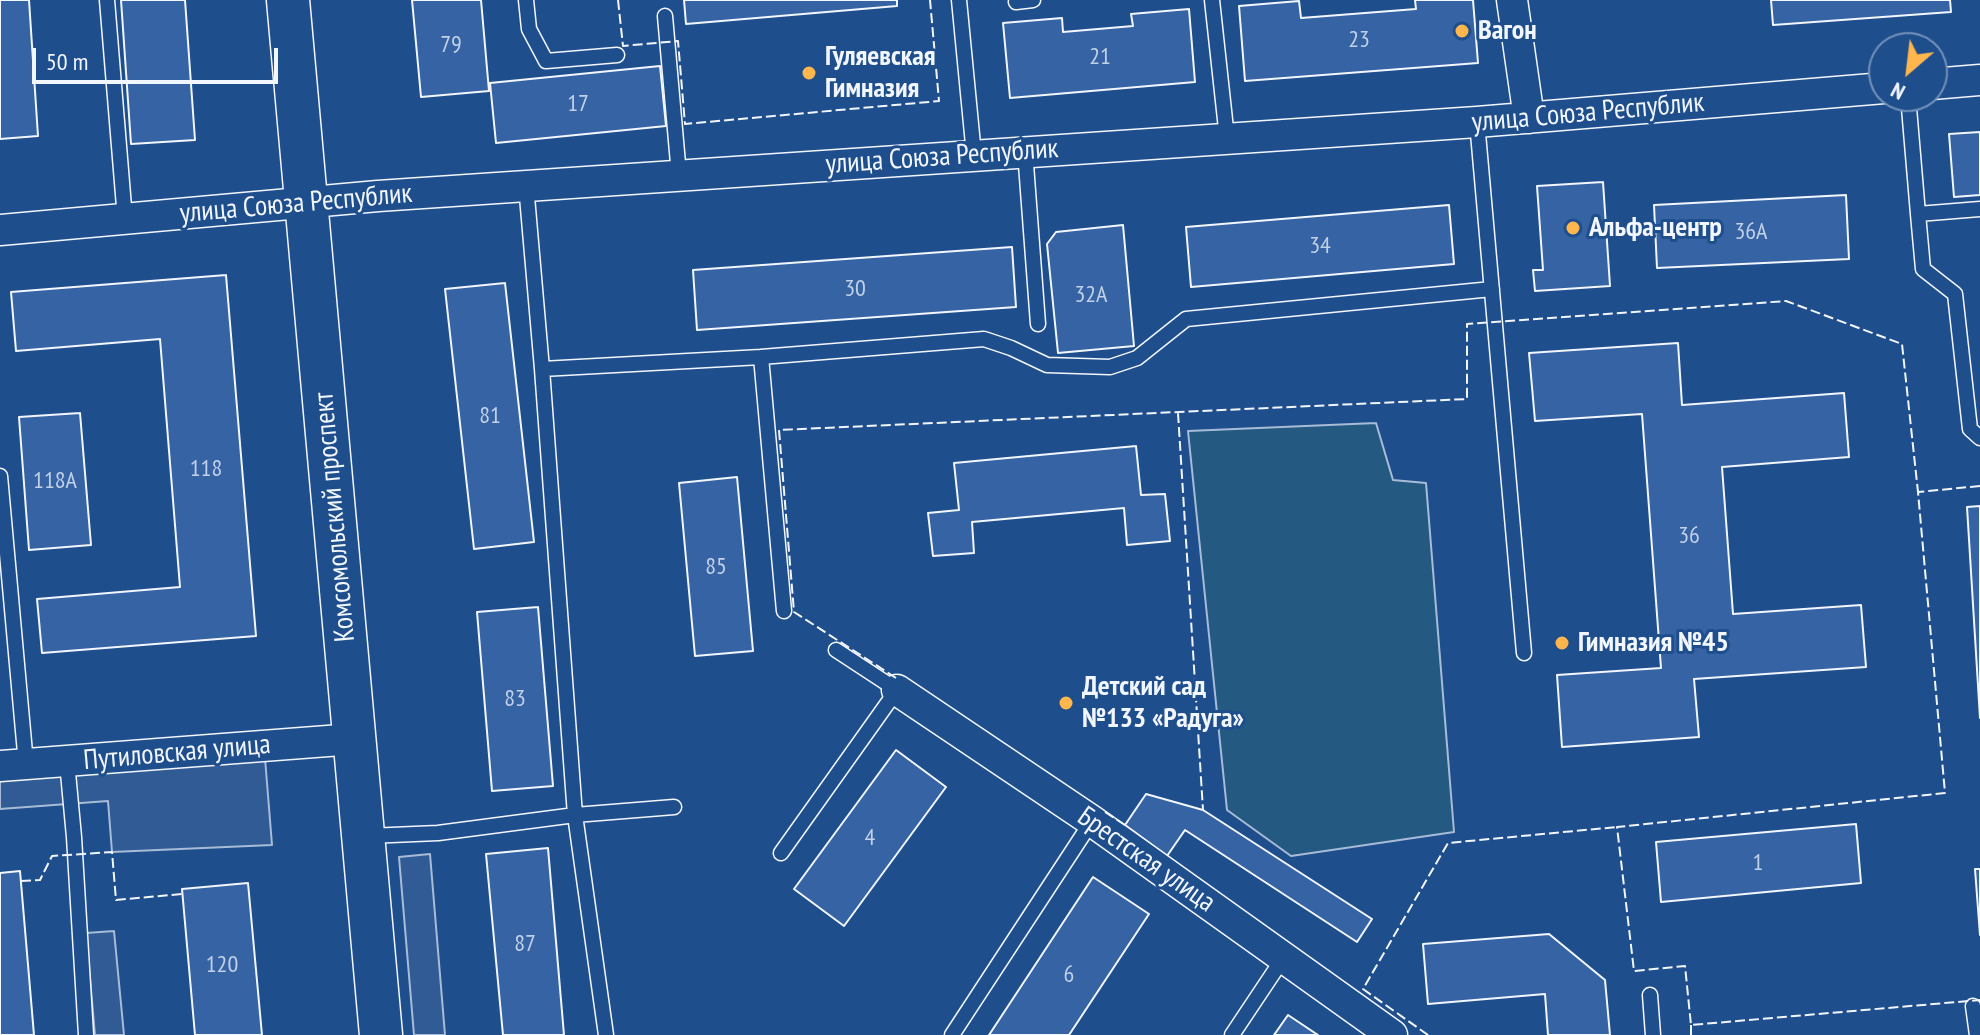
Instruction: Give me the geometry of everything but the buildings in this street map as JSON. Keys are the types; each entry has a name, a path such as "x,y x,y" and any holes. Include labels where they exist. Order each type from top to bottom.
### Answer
{"main road":[{"name":"Комсомольский проспект","path":"288,0 381,1035"}],"street":[{"path":"1512,0 1529,118"},
{"path":"1948,83 1980,80"},
{"name":"улица Союза Республик","path":"0,230 526,185 1477,122 1868,89"},
{"name":"Брестская улица","path":"897,690 1092,821 1392,1035"},
{"name":"Путиловская улица","path":"13,765 354,739"}],"lane":[{"path":"107,0 125,219"},
{"path":"526,0 529,29 546,61 617,55"},
{"path":"959,0 974,155"},
{"path":"1016,2 1033,0"},
{"path":"1212,0 1227,138"},
{"path":"665,16 679,175"},
{"path":"1909,112 1923,269 1955,294 1970,429 1980,438"},
{"path":"1477,122 1524,653"},
{"path":"1025,151 1038,324"},
{"path":"526,185 575,815 606,1035"},
{"path":"1918,214 1980,209"},
{"path":"542,369 761,357 984,339 1047,365 1110,367 1137,358 1186,319 1492,289"},
{"path":"761,357 784,611"},
{"path":"0,476 13,765"},
{"path":"781,853 897,690 836,650"},
{"path":"67,762 86,1035"},
{"path":"363,837 438,833 575,815 674,807"},
{"path":"952,1035 1092,821"},
{"path":"1232,1035 1284,957"},
{"path":"1650,995 1653,1035"},
{"path":"1973,1006 1977,1035"}],"shaded area":[{"path":"1376,423 1393,480 1426,483 1454,832 1291,856 1227,810 1188,431"},
{"path":"265,758 272,845 112,852 108,801 0,809 0,778"},
{"path":"430,854 445,1035 414,1035 399,857"},
{"path":"114,931 124,1035 95,1035 86,933"}],"fence":[{"path":"618,0 623,46 678,41 685,124 939,101 930,0"},
{"path":"896,678 794,612 779,430 1467,399 1467,324 1786,301 1902,344 1918,492"},
{"path":"1178,413 1203,810"},
{"path":"1980,486 1918,492 1945,793 1617,827 1634,971 1685,966 1691,1025 1980,1000"},
{"path":"1105,812 1125,825"},
{"path":"1428,1035 1363,989 1448,843 1617,827"},
{"path":"21,881 40,880 52,856 112,852 116,900 182,894"},
{"path":"1691,1025 1691,1035"}],"place":[{"name":"Вагон","path":"1462,31"},
{"name":"Гуляевская Гимназия","path":"809,73"},
{"name":"Альфа-центр","path":"1573,228"},
{"name":"Гимназия №45","path":"1562,643"},
{"name":"Детский сад №133 «Радуга»","path":"1066,703"}]}
